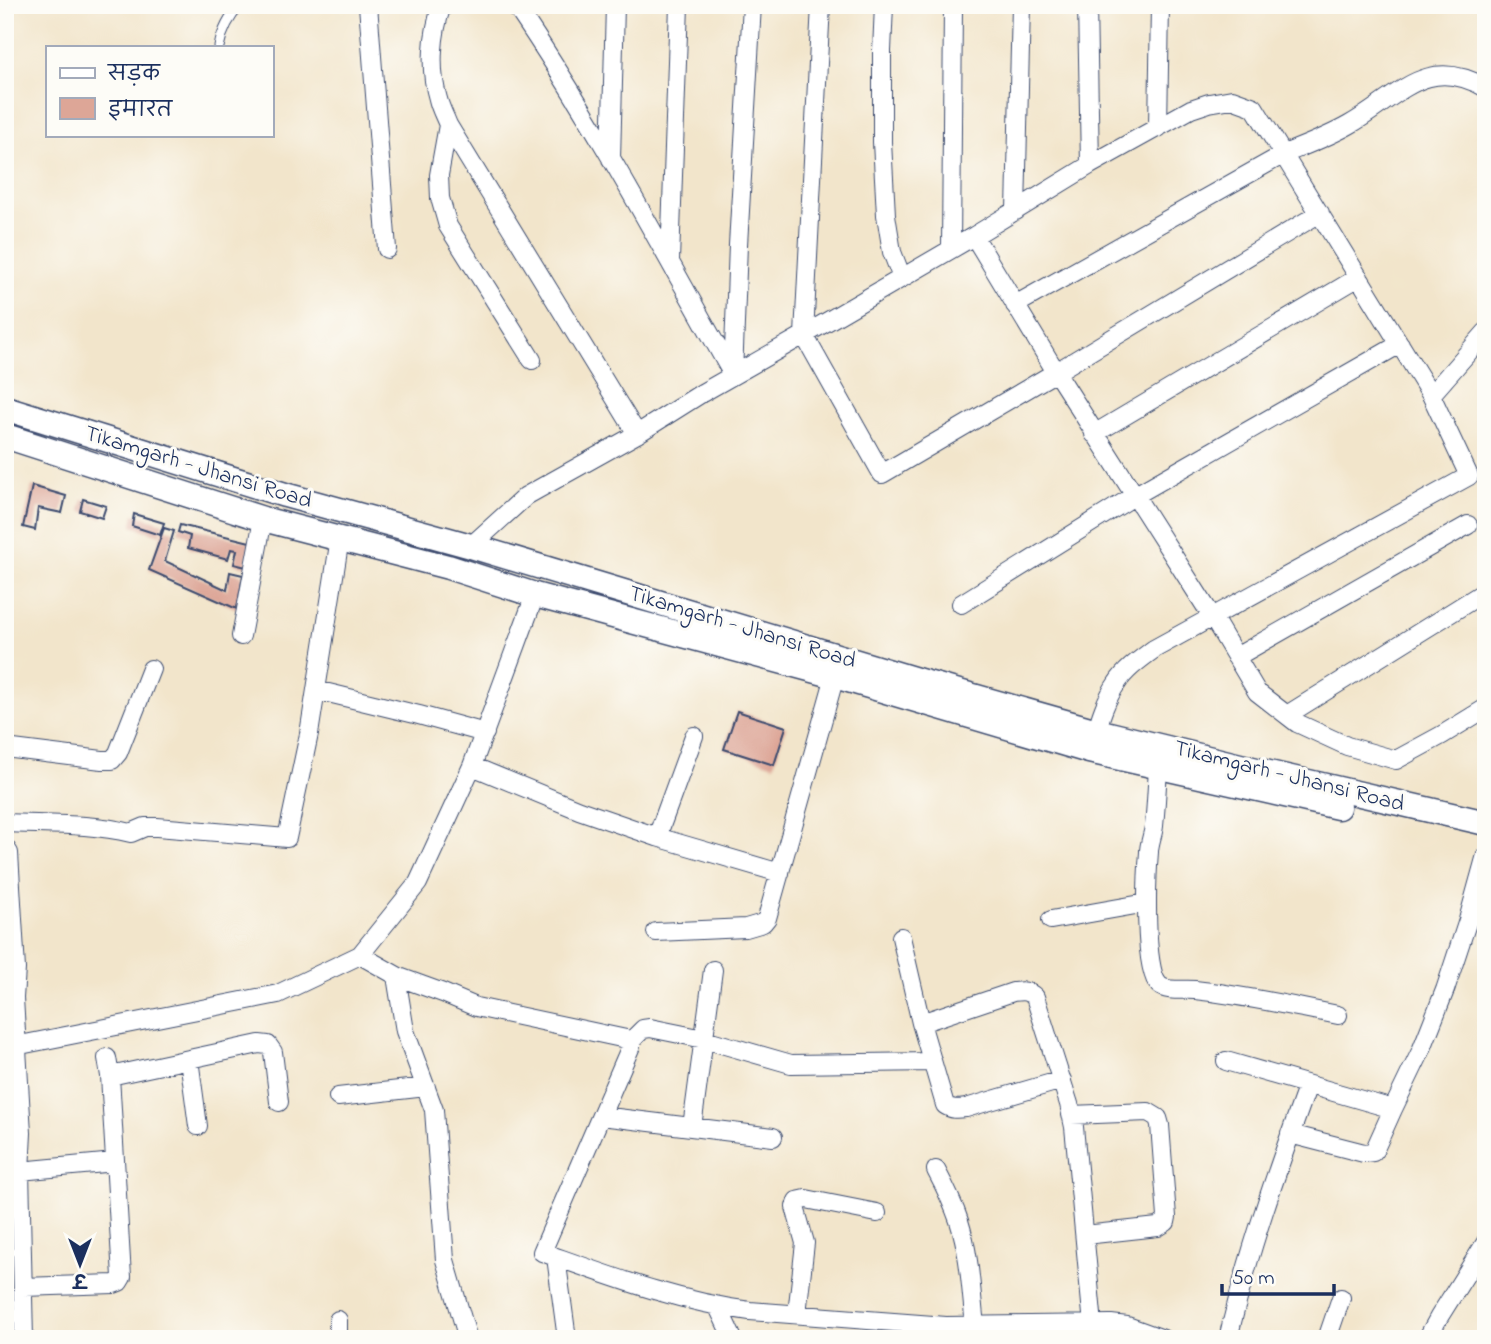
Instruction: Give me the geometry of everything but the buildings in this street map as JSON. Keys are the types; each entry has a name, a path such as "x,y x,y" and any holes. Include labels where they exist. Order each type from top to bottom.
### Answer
{"street":[{"path":"368,5 387,249"},
{"path":"442,5 433,47 433,68 438,98 448,125 637,433"},
{"path":"514,5 611,159 733,375"},
{"path":"611,159 615,5"},
{"path":"670,262 679,5"},
{"path":"733,375 752,5"},
{"path":"821,5 804,335 882,474 1320,213"},
{"path":"884,5 882,142 886,215 892,252 902,278"},
{"path":"951,249 953,5"},
{"path":"1016,211 1021,5"},
{"path":"1087,5 1090,165"},
{"path":"1158,128 1160,5"},
{"path":"1015,305 1284,154 1349,125 1410,83 1430,75 1452,75 1486,88"},
{"path":"471,546 526,496 974,236 1090,165 1191,109 1232,99 1254,107 1284,154 1431,396 1469,476 1154,649 1135,663 1117,683 1093,741"},
{"path":"448,125 439,175 440,198 448,226 532,360"},
{"path":"974,236 1257,692 1297,723 1347,746 1396,760 1486,708"},
{"path":"1094,433 1359,277"},
{"path":"1431,396 1486,332"},
{"path":"961,604 1134,496 1400,344"},
{"name":"Tikamgarh - Jhansi Road","path":"5,408 285,495 471,546 920,681 1093,741 1365,796 1486,824"},
{"path":"5,436 263,519 448,567 535,595 835,676 1093,741 1158,767 1486,841"},
{"path":"241,636 263,519"},
{"path":"1236,656 1468,525"},
{"path":"5,823 80,827 131,834 145,827 157,827 287,838 309,734 340,538"},
{"path":"607,614 615,590"},
{"path":"1287,715 1486,591"},
{"path":"11,1047 278,994 360,955 418,883 472,766 535,595"},
{"path":"5,748 112,760 118,753 151,669"},
{"path":"656,932 746,928 763,923 767,918 835,676"},
{"path":"316,690 485,733"},
{"path":"657,837 694,736"},
{"path":"472,766 579,810 657,837 780,873"},
{"path":"1158,767 1154,828 1149,851 1147,903 1149,946 1155,979 1161,987 1207,991 1338,1015"},
{"path":"5,847 9,853 15,956 11,1047 22,1133 20,1171 24,1339"},
{"path":"1290,1134 1364,1153 1376,1149 1421,1052 1445,990 1486,855"},
{"path":"1051,920 1147,903"},
{"path":"901,937 921,1023 945,1105 957,1110 1062,1080"},
{"path":"360,955 396,976 477,1007 626,1039 631,1046 542,1252 642,1286 718,1307 972,1330 1127,1326 1163,1339"},
{"path":"692,1127 713,970"},
{"path":"396,976 405,1031 434,1110 445,1260 468,1339"},
{"path":"921,1023 1013,992 1030,992 1035,997 1071,1115 1093,1325"},
{"path":"629,1043 646,1028 704,1039 791,1064 932,1062"},
{"path":"110,1076 259,1044 268,1045 273,1052 279,1102"},
{"path":"23,1287 114,1284 122,1277 107,1058"},
{"path":"190,1059 198,1126"},
{"path":"1226,1061 1393,1109"},
{"path":"1228,1339 1240,1286 1308,1085"},
{"path":"338,1097 426,1087"},
{"path":"1071,1115 1148,1112 1158,1118 1160,1125 1166,1222 1158,1227 1085,1235"},
{"path":"601,1116 773,1136"},
{"path":"20,1171 115,1162"},
{"path":"936,1170 950,1197 962,1231 968,1262 972,1330"},
{"path":"797,1314 805,1243 795,1207 797,1201 806,1199 877,1213"},
{"path":"1427,1339 1439,1317 1479,1267 1486,1242"},
{"path":"556,1257 567,1339"},
{"path":"1327,1339 1341,1298"},
{"path":"718,1307 733,1339"},
{"path":"338,1320 338,1339"}],"lane":[{"path":"219,46 221,33 241,5"}]}
